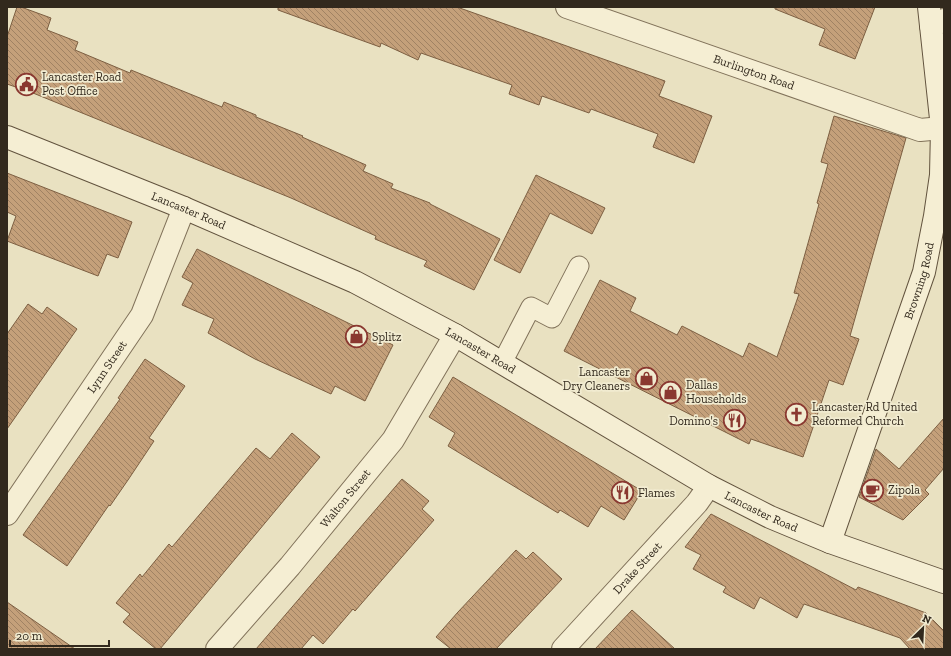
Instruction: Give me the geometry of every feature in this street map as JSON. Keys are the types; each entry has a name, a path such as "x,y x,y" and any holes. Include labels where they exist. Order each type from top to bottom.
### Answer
{"street":[{"name":"Burlington Road","path":"567,7 920,130 942,128"},
{"name":"Browning Road","path":"830,542 924,272 942,175 942,128 935,18"},
{"name":"Lancaster Road","path":"7,137 184,208 355,282 455,335 709,486 770,517 830,542 944,582"},
{"name":"Lynn Street","path":"7,514 142,314 184,208"},
{"name":"Walton Street","path":"217,649 290,566 394,440 455,335"},
{"name":"Drake Street","path":"563,649 698,503 709,486"}],"lane":[{"path":"502,363 531,307 552,318 579,266"}],"building":[{"path":"17,7 21,7 51,18 47,30 78,42 75,50 130,73 131,70 222,107 224,102 256,115 256,117 303,136 302,137 366,165 363,171 393,184 391,188 430,203 500,239 474,290 424,266 427,261 375,239 376,236 291,198 33,93 7,84 7,37"},
{"path":"278,7 457,7 665,81 659,96 712,116 694,163 653,147 658,134 591,109 589,113 542,96 539,105 509,94 512,85 421,53 418,60 381,43 380,47 278,10"},
{"path":"775,7 875,7 855,59 819,45 825,29 775,9"},
{"path":"834,116 906,138 850,336 859,339 843,385 829,380 803,457 751,439 749,444 564,351 600,280 636,298 630,311 677,335 682,326 743,357 749,343 777,357 799,294 794,293 819,204 817,203 828,164 821,162"},
{"path":"7,173 132,222 118,258 107,254 98,276 7,241 16,216 7,212"},
{"path":"536,175 605,208 592,234 550,213 520,273 494,260"},
{"path":"197,249 393,345 365,401 335,386 331,394 255,359 208,333 214,319 182,305 193,283 182,277"},
{"path":"28,304 42,314 47,307 77,329 7,429 7,334"},
{"path":"145,359 185,386 149,438 154,441 67,566 23,535 120,399 118,398"},
{"path":"453,377 642,491 624,520 601,506 588,527 560,510 558,513 448,446 455,433 429,417"},
{"path":"944,418 944,468 925,490 929,494 903,520 859,497 876,449 899,469"},
{"path":"292,433 320,457 160,649 156,649 123,622 130,614 116,603 140,574 142,577 169,544 172,547 256,448 270,459"},
{"path":"402,479 429,501 422,509 434,520 355,611 353,609 323,644 313,635 301,649 256,649"},
{"path":"711,514 856,590 858,587 926,613 944,631 944,649 910,649 900,638 804,604 797,618 760,597 754,609 723,592 726,587 693,569 701,555 685,547"},
{"path":"516,550 526,559 533,552 562,579 496,649 451,649 436,637"},
{"path":"7,602 75,649 7,649"},
{"path":"632,610 675,649 595,649"}],"place":[{"name":"Lancaster Road Post Office","path":"27,84"},
{"name":"Splitz","path":"356,337"},
{"name":"Lancaster Dry Cleaners","path":"646,379"},
{"name":"Dallas Households","path":"671,392"},
{"name":"Lancaster Rd United Reformed Church","path":"797,414"},
{"name":"Domino's","path":"734,421"},
{"name":"Zipola","path":"873,490"},
{"name":"Flames","path":"623,493"}]}
